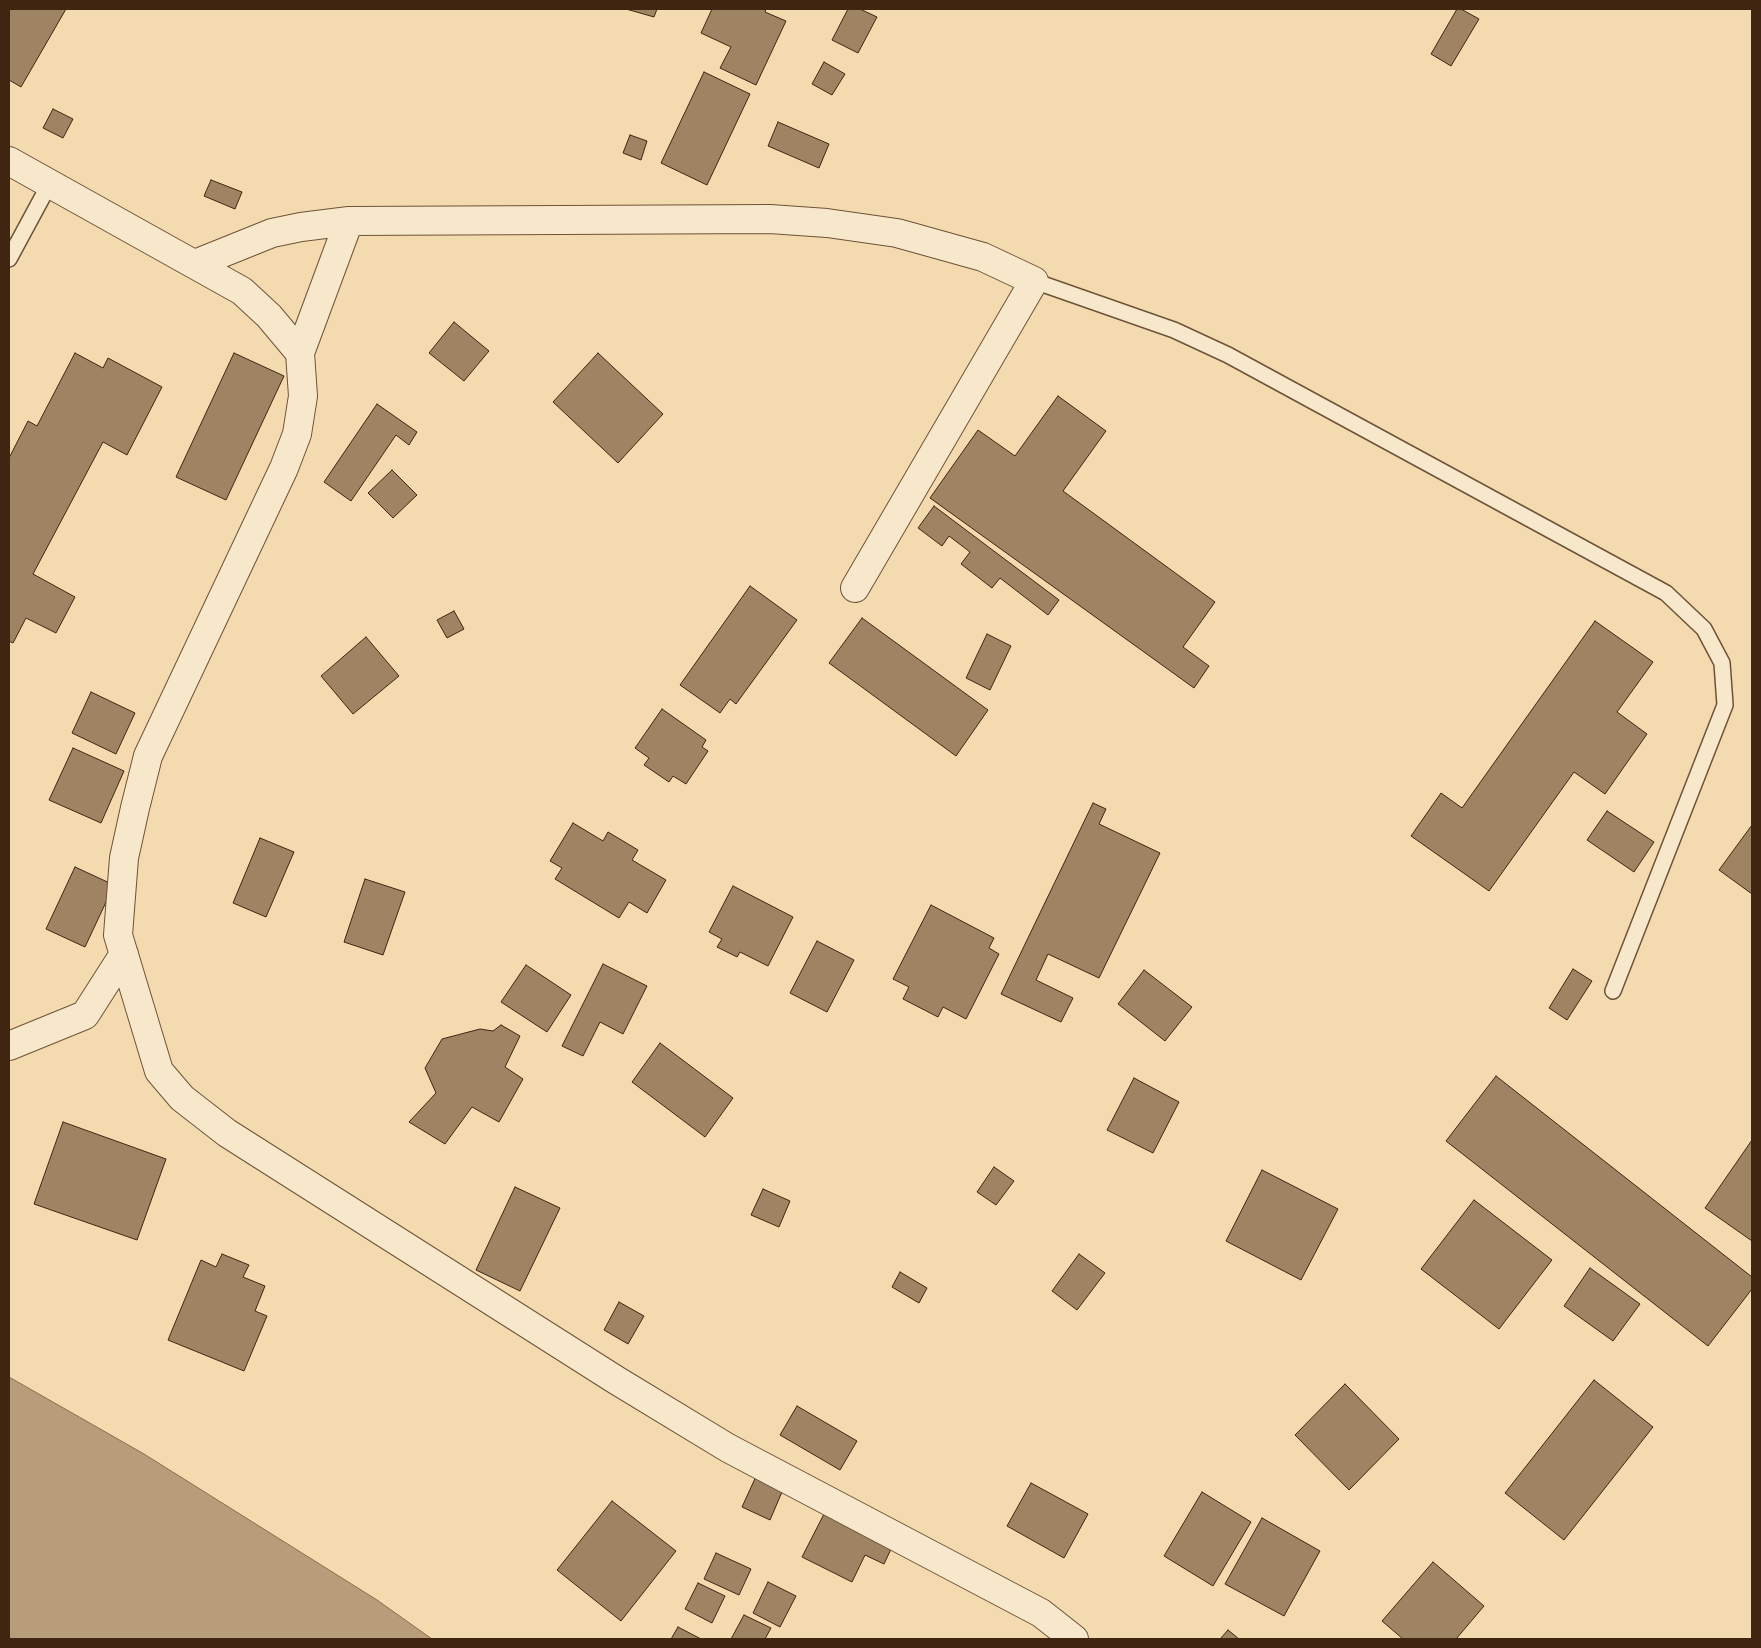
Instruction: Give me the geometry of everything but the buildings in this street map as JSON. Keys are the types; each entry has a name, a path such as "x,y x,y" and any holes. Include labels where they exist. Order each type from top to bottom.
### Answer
{"street":[{"path":"9,161 242,291 269,316 300,352"},
{"path":"195,264 272,233 300,227 349,221 770,219 827,223 897,233 983,256 1034,281 855,588"},
{"path":"349,221 300,352 303,396 297,434 284,468 148,756 124,858 118,935 159,1071 182,1098 228,1133 616,1380 712,1438 1041,1613 1074,1639"},
{"path":"9,1046 85,1014 124,954"}],"lane":[{"path":"9,259 50,183"},
{"path":"1034,281 1174,330 1228,355 1666,593 1704,628 1722,663 1725,705 1613,991"}],"shaded area":[{"path":"9,1377 144,1454 377,1600 432,1639 9,1639"}]}
